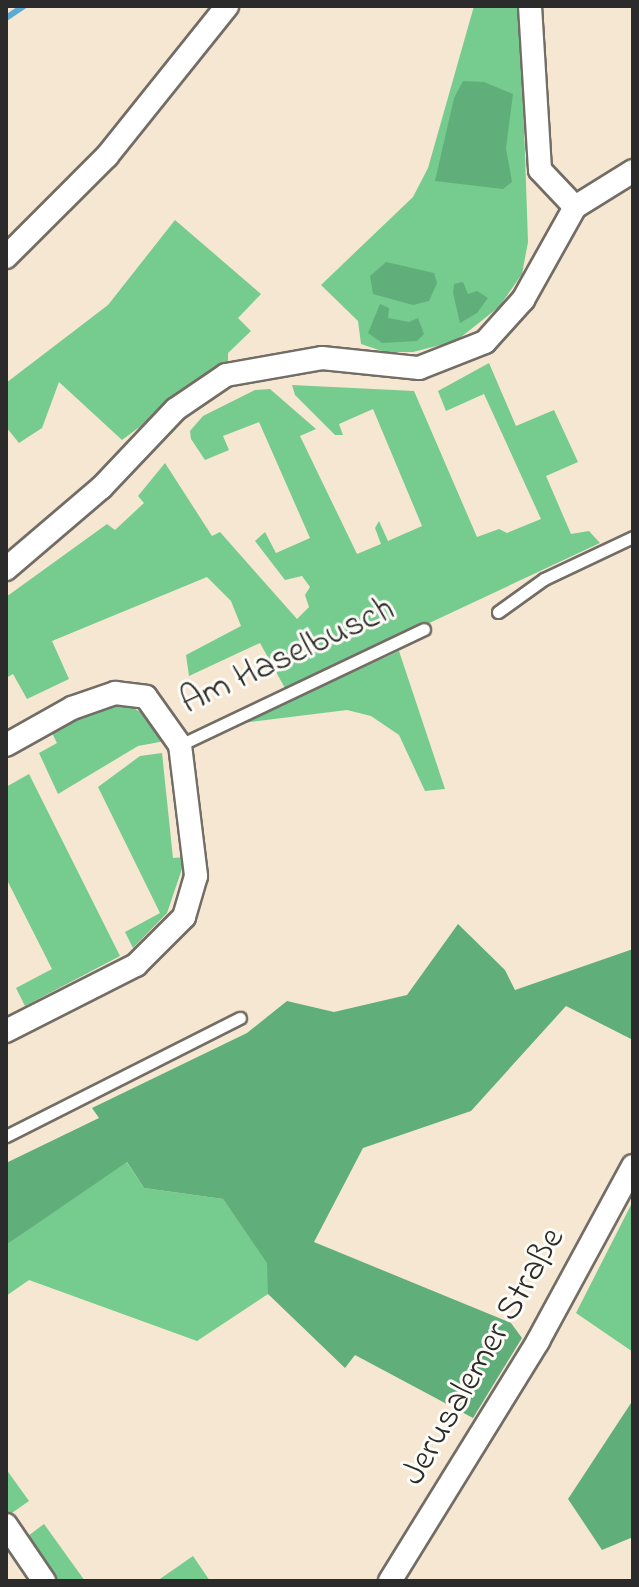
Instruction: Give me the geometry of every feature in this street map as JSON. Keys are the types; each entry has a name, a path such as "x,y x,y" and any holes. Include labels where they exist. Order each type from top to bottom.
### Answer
{"street":[{"path":"6,257 107,156 227,6"},
{"path":"530,6 540,170 575,207"},
{"path":"6,569 74,513 176,409 226,375 322,358 419,368 485,342 523,300 575,207 633,171"},
{"name":"Am Haselbusch","path":"6,745 72,708 115,693 146,697 180,745 196,876 184,917 136,965 6,1031"},
{"name":"Jerusalemer Straße","path":"390,1581 538,1341 633,1166"},
{"path":"6,1525 13,1550 44,1581"}],"lane":[{"path":"498,612 544,579 633,537"},
{"name":"Am Haselbusch","path":"180,745 424,629"},
{"path":"6,1136 240,1018"}],"green space":[{"path":"474,6 520,6 528,242 522,274 499,307 456,341 413,352 385,352 361,344 358,321 321,285 413,197 428,168"},
{"path":"463,81 484,82 513,94 506,148 512,182 503,189 435,181 454,98"},
{"path":"175,220 261,294 238,318 251,331 228,353 228,361 122,440 59,382 42,428 19,443 6,427 6,383 108,305"},
{"path":"386,262 434,273 437,283 429,301 413,305 373,294 370,276"},
{"path":"463,282 468,294 477,291 488,298 477,313 460,323 453,293 454,284"},
{"path":"380,304 389,308 388,318 409,322 418,318 424,334 417,341 382,343 368,333"},
{"path":"489,363 516,426 554,410 578,462 546,476 571,534 589,531 600,543 286,690 260,643 189,676 186,655 241,626 231,601 207,577 52,641 69,679 27,699 13,674 6,678 6,597 107,524 115,530 144,503 138,496 165,463 212,536 220,532 297,619 309,607 305,595 310,587 302,576 285,580 255,541 265,532 276,553 310,538 259,422 223,436 229,450 205,460 191,439 190,431 203,416 255,390 270,389 316,429 300,436 357,554 381,544 375,528 379,521 388,541 422,526 373,409 339,424 343,435 335,435 295,395 292,385 414,391 477,537 499,529 507,533 541,519 484,394 446,411 438,391"},
{"path":"399,651 445,789 425,791 399,735 371,716 347,710 242,723"},
{"path":"110,706 130,706 142,713 165,741 138,746 58,794 39,753 57,743 50,729"},
{"path":"162,753 173,858 186,857 167,913 133,948 125,932 160,913 98,787 140,756"},
{"path":"29,774 120,956 25,1006 16,988 52,969 6,878 6,787"},
{"path":"458,924 505,970 515,990 633,949 633,1040 566,1006 471,1111 363,1148 314,1242 511,1323 522,1338 473,1418 355,1355 345,1368 268,1294 267,1263 223,1199 144,1188 127,1162 6,1245 6,1163 99,1118 92,1108 247,1033 287,1001 334,1012 407,995"},
{"path":"126,1161 144,1188 223,1199 268,1263 268,1294 197,1341 29,1280 6,1296 6,1245"},
{"path":"633,1201 633,1352 576,1313"},
{"path":"633,1400 633,1537 602,1550 568,1499"},
{"path":"6,1469 29,1501 9,1515 6,1510"},
{"path":"44,1524 85,1581 54,1581 24,1539"},
{"path":"193,1556 210,1581 157,1581"}],"waterway":[{"path":"6,18 24,6"}]}
